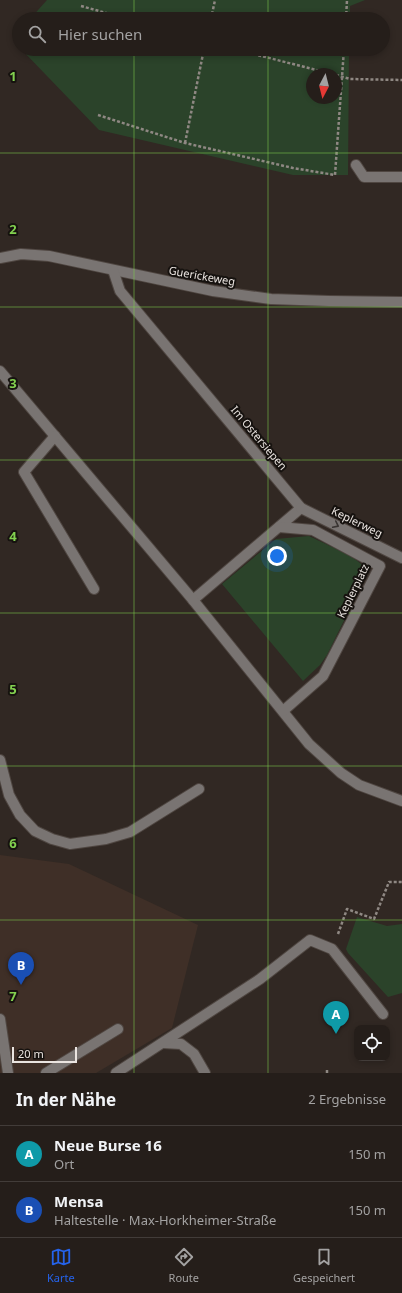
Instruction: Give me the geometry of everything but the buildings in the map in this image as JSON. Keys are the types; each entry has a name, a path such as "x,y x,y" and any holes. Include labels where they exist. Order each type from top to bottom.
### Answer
{"street":[{"path":"356,165 364,177 402,177"},
{"name":"Guerickeweg","path":"0,258 21,254 49,256 212,291 271,299 402,302"},
{"name":"Im Ostersiepen","path":"113,270 120,291 301,508"},
{"path":"0,371 193,600 310,744 341,772 359,785 402,801"},
{"path":"55,436 24,472 94,589"},
{"path":"193,600 301,508"},
{"name":"Keplerweg","path":"301,508 402,558"},
{"name":"Keplerplatz","path":"279,527 313,530 380,566 323,676 284,712"},
{"path":"0,760 9,795 20,815 35,831 52,839 70,844 106,839 130,832 199,789"},
{"path":"116,1073 260,979 310,940 332,949 383,1014"},
{"path":"0,1023 8,1073"},
{"path":"46,1073 118,1029"},
{"path":"163,1043 181,1044 194,1054 205,1073"}],"path":[{"path":"212,12 215,0"},
{"path":"346,12 347,0"},
{"path":"81,6 103,12"},
{"path":"185,143 203,56"},
{"path":"261,56 308,68"},
{"path":"344,56 342,77 350,79 402,80"},
{"path":"98,115 185,143 293,168 335,175 340,104"},
{"path":"332,949 347,909 374,919 389,882 402,882"}],"shaded area":[{"path":"0,855 69,864 198,925 172,1028 96,1073 0,1073"}],"green space":[{"path":"47,0 365,0 350,6 350,12 36,12"},
{"path":"28,56 349,56 348,175 293,175 99,130"},
{"path":"309,536 345,553 357,561 363,566 365,575 327,655 320,665 303,681 222,584 276,539"},
{"path":"357,917 387,926 402,924 402,993 388,997 348,953 346,949"}],"place":[{"name":"Mensa","path":"21,985"},
{"name":"Neue Burse 16","path":"336,1034"}]}
